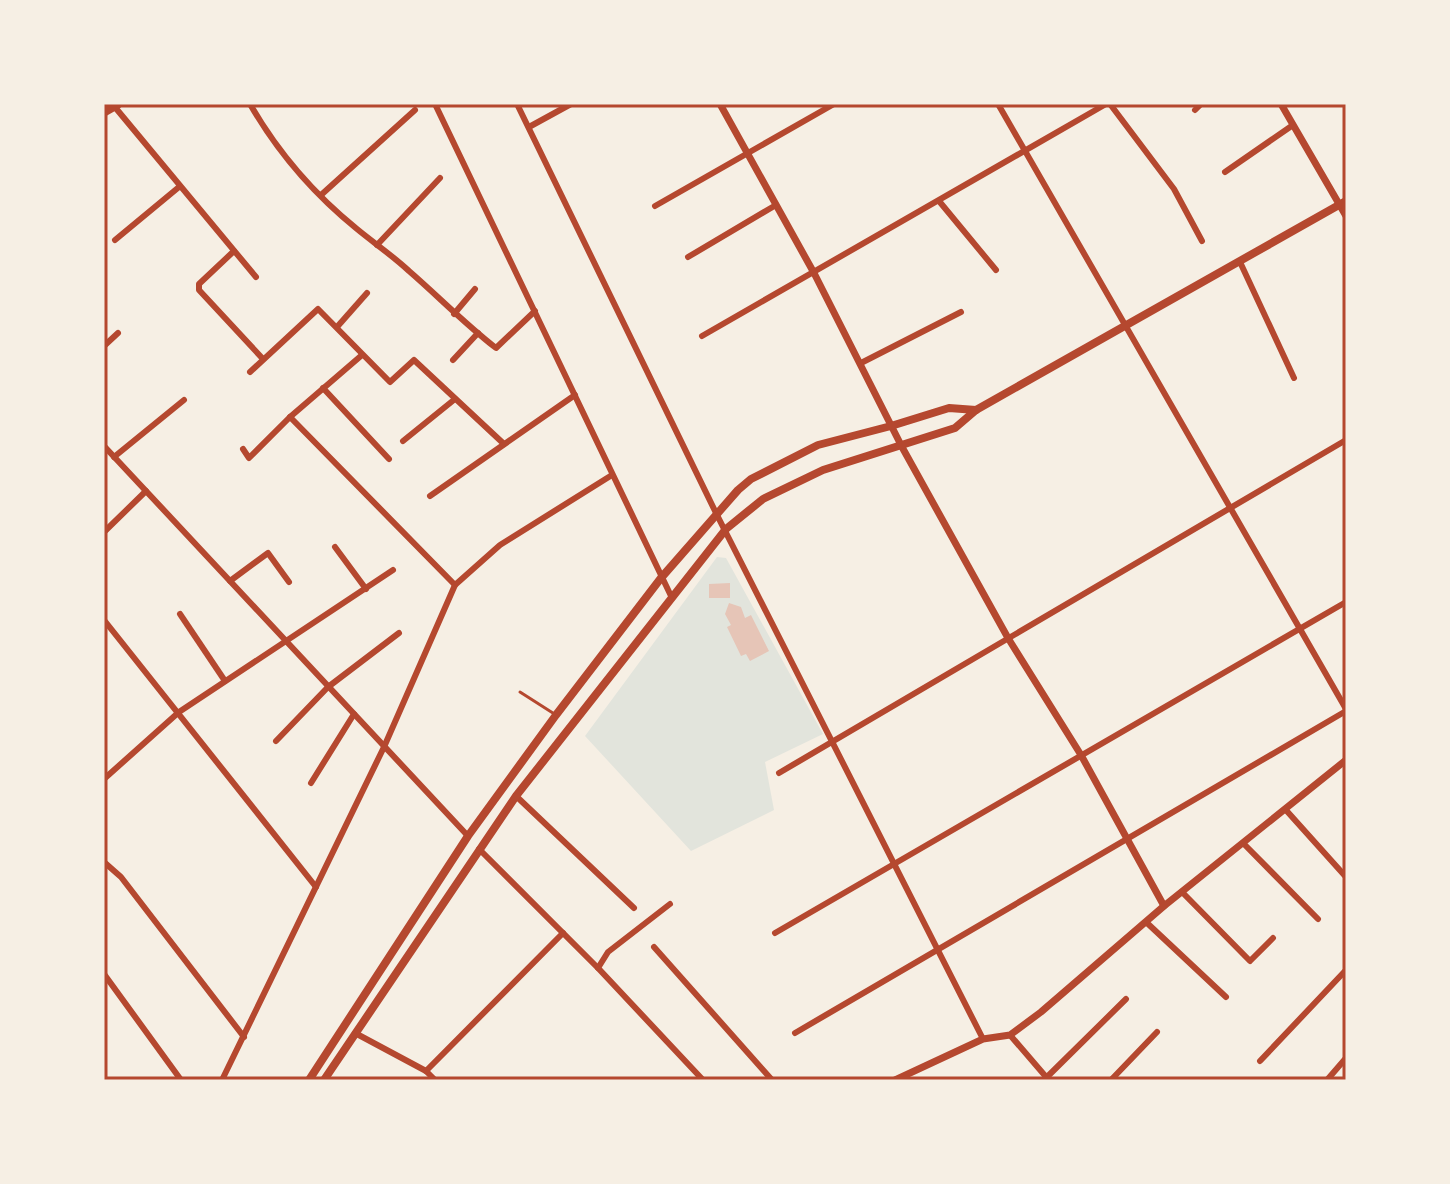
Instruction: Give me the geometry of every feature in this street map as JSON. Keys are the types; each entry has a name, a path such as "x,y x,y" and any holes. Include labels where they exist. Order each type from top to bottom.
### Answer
{"main road":[{"path":"104,112 116,105"},
{"path":"324,1080 516,796 726,529 763,499 823,470 955,428 976,410 1343,203"},
{"path":"309,1080 468,836 661,578 716,513 751,479 818,445 949,408 976,410"},
{"path":"468,836 479,849"}],"street":[{"path":"250,104 268,135 321,195 496,348 535,311"},
{"path":"435,104 672,598"},
{"path":"517,104 716,513 983,1039"},
{"path":"529,127 571,104"},
{"path":"720,104 814,273 902,447 1008,638 1081,755 1164,906"},
{"path":"655,206 834,104"},
{"path":"795,1033 1346,710 998,104"},
{"path":"702,336 1108,104 1174,189 1202,241"},
{"path":"1195,110 1201,104"},
{"path":"1281,104 1343,203 1346,216"},
{"path":"116,105 179,187 256,277"},
{"path":"321,195 415,110"},
{"path":"1225,172 1293,125"},
{"path":"377,245 440,178"},
{"path":"115,240 179,187"},
{"path":"939,201 996,270"},
{"path":"688,257 776,205"},
{"path":"234,251 199,284 199,290 263,359"},
{"path":"1240,262 1294,378"},
{"path":"454,314 475,289"},
{"path":"337,327 367,293"},
{"path":"250,372 318,309 390,382 414,360 504,444"},
{"path":"861,363 961,312"},
{"path":"104,346 118,333"},
{"path":"453,360 478,333"},
{"path":"243,449 249,458 290,417 362,355"},
{"path":"323,388 389,459"},
{"path":"430,496 575,395"},
{"path":"403,441 455,399"},
{"path":"114,457 184,400"},
{"path":"290,417 455,585"},
{"path":"779,773 1346,440"},
{"path":"104,446 468,836"},
{"path":"222,1080 384,747 455,585 500,545 612,475"},
{"path":"104,532 146,491"},
{"path":"335,547 366,589"},
{"path":"230,581 268,553 289,582"},
{"path":"105,774 179,712 393,570"},
{"path":"775,933 1346,602"},
{"path":"180,614 225,681"},
{"path":"104,620 316,887"},
{"path":"276,741 328,687 399,633"},
{"path":"311,783 354,714"},
{"path":"895,1080 983,1039 1010,1035 1346,760"},
{"path":"516,796 634,908"},
{"path":"1285,809 1346,877"},
{"path":"1243,843 1318,919"},
{"path":"479,849 598,968 703,1080"},
{"path":"104,862 121,877 244,1037"},
{"path":"1182,892 1250,961 1273,938"},
{"path":"598,968 608,952 670,904"},
{"path":"1146,922 1226,997"},
{"path":"426,1071 563,933"},
{"path":"654,947 772,1080"},
{"path":"1260,1061 1346,970"},
{"path":"104,974 181,1080"},
{"path":"1010,1035 1048,1079 1126,999"},
{"path":"1111,1080 1157,1032"},
{"path":"355,1033 426,1071 435,1080"},
{"path":"1327,1080 1346,1058"}],"lane":[{"path":"520,692 556,715"}],"shaded area":[{"path":"717,557 726,558 823,734 765,762 774,810 691,851 585,736"}],"building":[{"path":"730,583 730,598 709,598 709,584"},
{"path":"729,603 741,607 745,618 751,615 769,651 750,661 746,654 741,656 727,627 731,625 725,614"}]}
